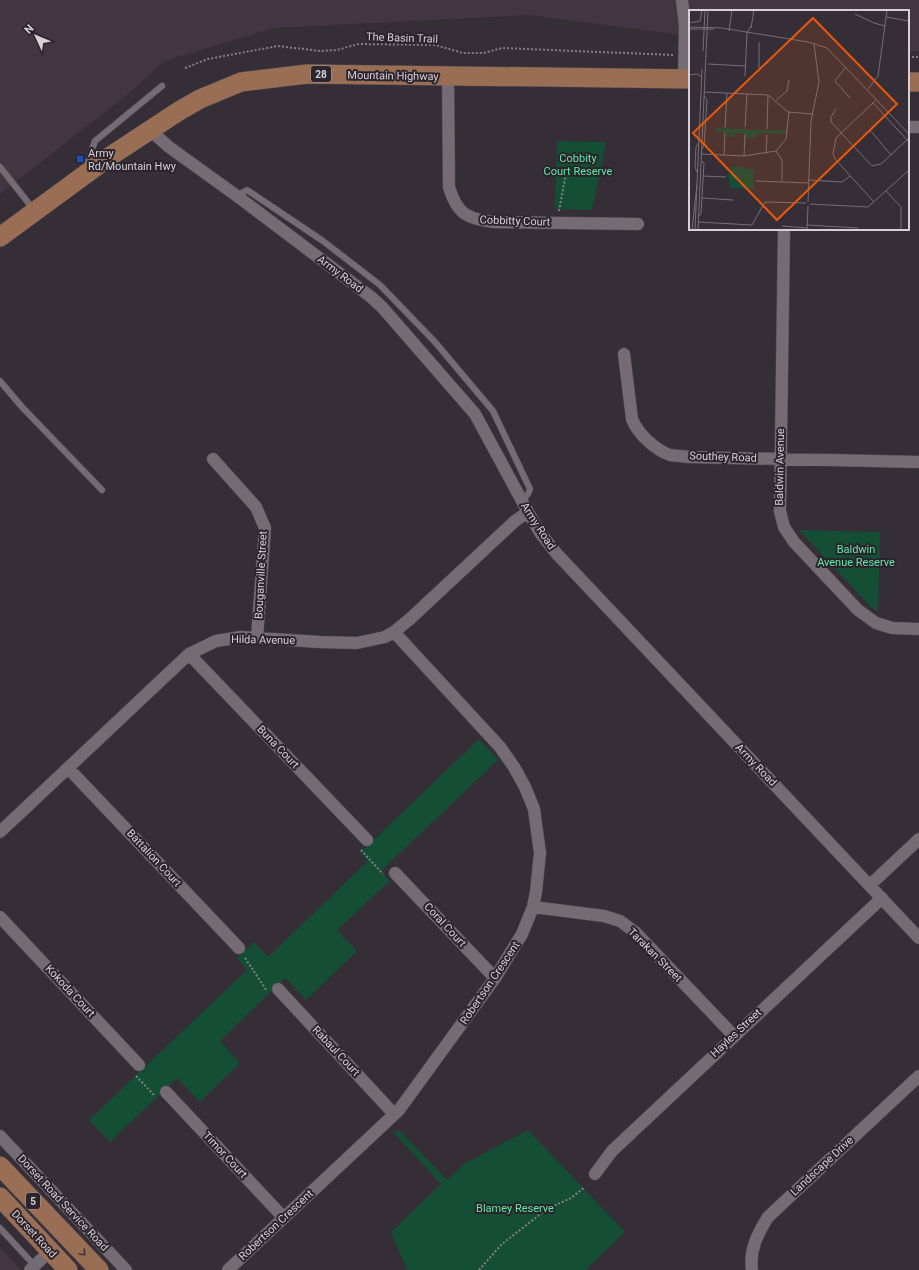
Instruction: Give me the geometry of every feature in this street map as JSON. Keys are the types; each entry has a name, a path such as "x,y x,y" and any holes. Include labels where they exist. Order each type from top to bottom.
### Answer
{"main road":[{"name":"Mountain Highway","path":"0,237 84,175 150,130 200,99 241,82 307,74 687,79"},
{"name":"Dorset Road","path":"0,1166 99,1270"},
{"name":"Dorset Road","path":"0,1198 68,1270"},
{"path":"50,1251 66,1236"}],"street":[{"path":"682,0 685,26 687,79"},
{"name":"Cobbitty Court","path":"448,77 449,187 453,201 462,213 476,220 494,222 638,224"},
{"name":"Army Road","path":"150,130 169,148 237,196 371,297 382,307 475,414 528,512 541,534 557,554 919,938"},
{"name":"Baldwin Avenue","path":"784,230 780,511 784,527 794,542 858,610 876,624 892,628 919,629"},
{"name":"Southey Road","path":"624,354 632,419 641,434 653,444 670,454 689,457 919,462"},
{"name":"Bouganville Street","path":"213,459 256,507 265,528 257,638"},
{"name":"Hilda Avenue","path":"0,832 189,654 216,641 241,637 357,643 385,636 394,632 515,520 528,512"},
{"name":"Robertson Crescent","path":"228,1270 394,1114 426,1074 495,978 522,934 533,907 540,853 534,809 525,787 514,767 500,747 394,632"},
{"name":"Buna Court","path":"189,654 364,845"},
{"name":"Battalion Court","path":"68,768 239,948"},
{"path":"870,885 919,839"},
{"name":"Coral Court","path":"390,874 495,978"},
{"name":"Hayles Street","path":"595,1174 612,1151 882,898"},
{"name":"Tarakan Street","path":"533,907 604,916 620,921 635,932 734,1036"},
{"name":"Kokoda Court","path":"0,917 137,1070"},
{"name":"Rabaul Court","path":"273,991 394,1114"},
{"name":"Landscape Drive","path":"752,1270 752,1254 755,1239 768,1217 919,1076"},
{"name":"Timor Court","path":"162,1095 284,1218"},
{"name":"Dorset Road Service Road","path":"0,1136 126,1270"},
{"path":"33,1268 50,1251"}],"lane":[{"path":"84,175 95,141 162,86"},
{"path":"0,167 35,211"},
{"path":"237,196 247,190 323,241 380,285 435,342 493,411 499,422 530,489 528,494 521,500"},
{"path":"0,381 22,407 102,490"},
{"path":"0,1228 33,1268"}],"path":[{"name":"The Basin Trail","path":"185,68 208,59 258,49 284,47 320,51 337,50 358,44 435,45 463,53 484,53 502,48 669,55"},
{"path":"559,211 567,168"},
{"path":"364,845 390,874"},
{"path":"239,948 273,991"},
{"path":"137,1070 162,1095"},
{"path":"479,1270 502,1244 547,1209 571,1198 585,1187"}],"shaded area":[{"path":"0,0 919,0 919,51 909,51 909,10 689,10 689,36 529,15 274,28 164,61 128,94 0,194"},
{"path":"0,1248 21,1270 0,1270"}],"green space":[{"name":"Cobbity Court Reserve","path":"557,141 606,142 592,210 555,209"},
{"name":"Baldwin Avenue Reserve","path":"799,530 880,532 878,612 871,607"},
{"path":"479,739 498,760 381,871 390,881 337,930 357,951 306,1000 285,978 220,1041 240,1063 200,1102 177,1078 110,1142 89,1120 247,970 237,958 254,942 268,957 368,861 360,853"},
{"name":"Blamey Reserve","path":"399,1130 447,1180 464,1164 528,1130 625,1232 586,1270 407,1270 391,1232 441,1184 394,1133"}],"place":[{"name":"Army Rd/Mountain Hwy","path":"80,159"}]}
